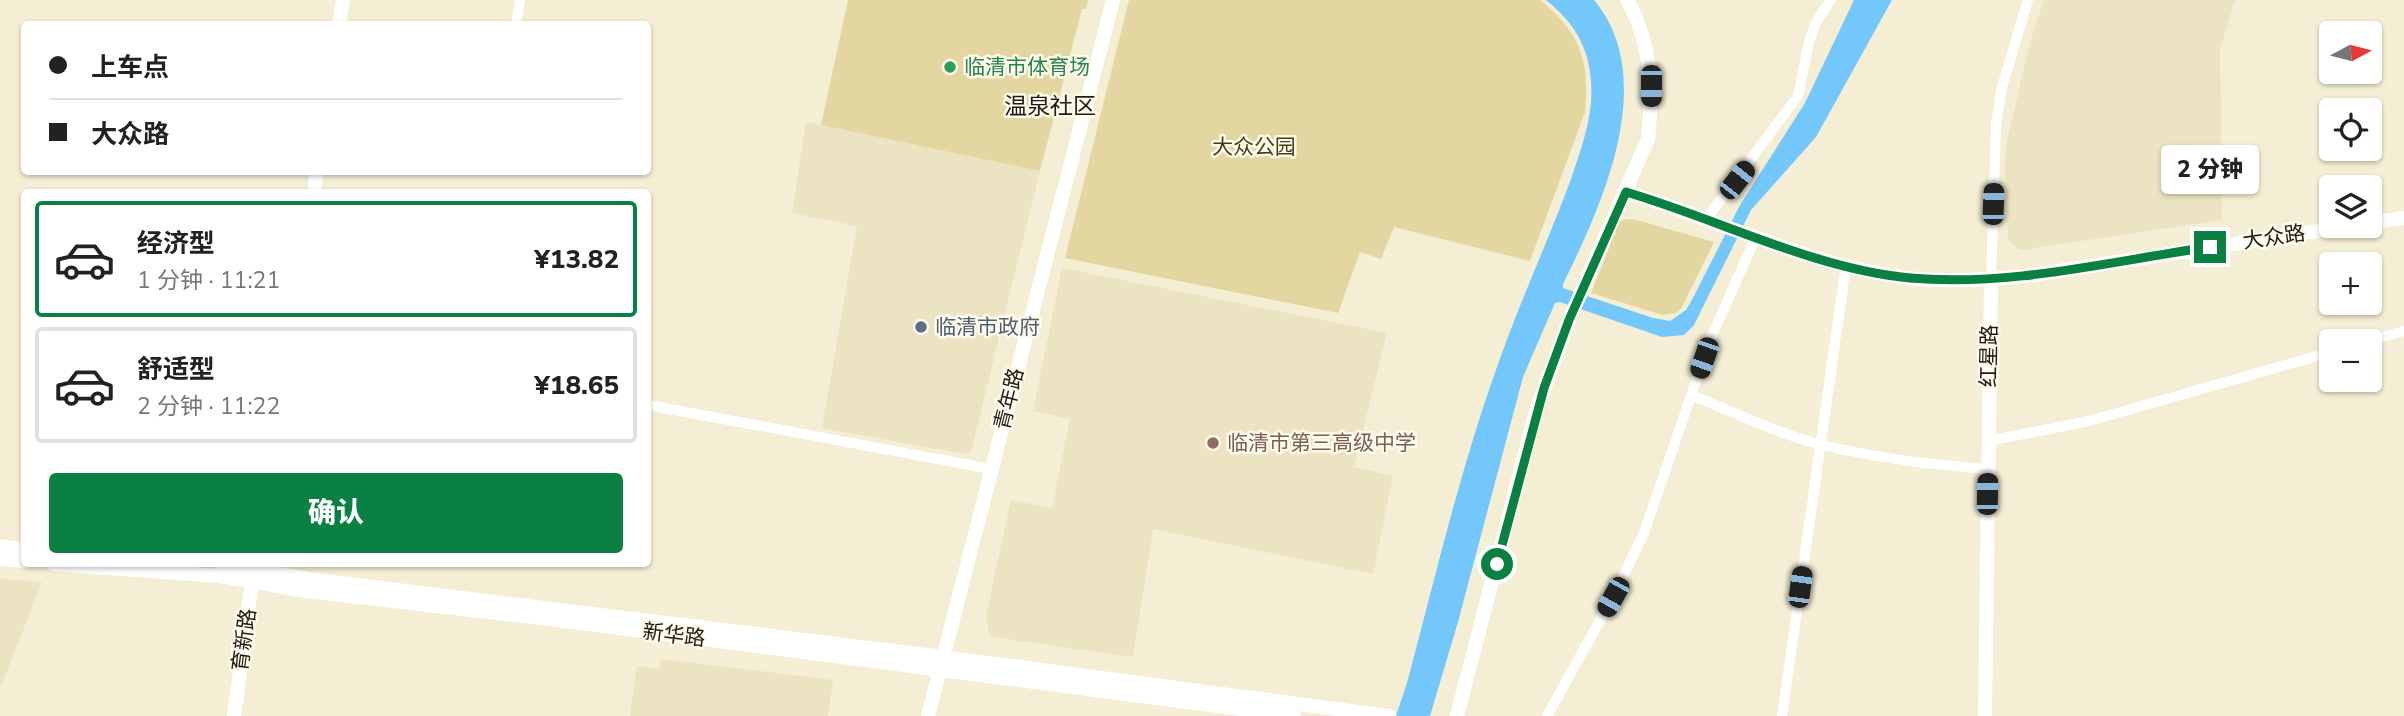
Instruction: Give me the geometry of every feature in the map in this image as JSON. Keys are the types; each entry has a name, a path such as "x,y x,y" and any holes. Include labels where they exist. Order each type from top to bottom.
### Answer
{"street":[{"path":"340,21 343,0"},
{"path":"516,21 520,0"},
{"name":"青年路","path":"928,716 1113,0"},
{"path":"1457,716 1536,411 1569,320 1648,139 1651,86 1646,53 1627,0"},
{"path":"1706,219 1798,96 1809,42 1816,22 1831,0"},
{"name":"红星路","path":"1985,716 1990,279 1996,125 2002,87 2028,0"},
{"name":"大众路","path":"1626,192 1846,265 1909,278 1990,279 2026,276 2319,231"},
{"path":"2382,221 2404,218"},
{"path":"1547,716 1613,597 1644,533 1710,340 1756,237"},
{"path":"1782,716 1846,265"},
{"path":"2382,337 2404,331"},
{"path":"1988,441 2089,421 2319,355"},
{"path":"1692,394 1821,444 1948,466 1988,469"},
{"path":"651,406 991,469"},
{"path":"0,547 21,549"},
{"path":"0,559 21,561"},
{"name":"新华路","path":"95,567 220,576 254,571"},
{"name":"新华路","path":"236,567 308,579 941,663 1388,716"},
{"name":"育新路","path":"234,716 254,571"},
{"name":"新华路","path":"941,663 1294,716"}],"shaded area":[{"path":"2044,0 2235,0 2220,50 2222,220 2020,250 2013,245 2008,238 2006,146 2030,42"},
{"name":"临清市政府","path":"806,122 1040,171 970,455 822,428 857,226 792,213"},
{"name":"临清市第三高级中学","path":"1062,268 1387,333 1354,467 1393,476 1373,574 1153,529 1133,657 994,637 989,634 986,616 1011,500 1052,508 1070,419 1033,411"},
{"path":"0,579 42,582 0,689"},
{"path":"661,659 833,680 828,716 630,716 637,666 659,669"}],"green space":[{"name":"临清市体育场","path":"848,0 1088,0 1086,9 1082,9 1040,171 821,125"},
{"name":"大众公园","path":"1129,0 1540,0 1565,24 1573,36 1584,63 1586,94 1585,112 1530,261 1394,227 1381,259 1360,252 1338,313 1065,258"},
{"path":"1633,219 1714,242 1681,309 1676,313 1663,315 1591,293 1619,223"}],"water":[{"path":"1546,0 1594,0 1613,32 1622,67 1623,104 1618,142 1594,217 1563,288 1653,318 1670,321 1686,310 1740,205 1805,103 1854,0 1892,0 1816,137 1751,210 1694,325 1684,335 1662,337 1560,302 1555,303 1523,377 1458,622 1430,716 1396,716 1484,406 1515,319 1571,179 1588,122 1591,86 1587,58 1568,21"}],"place":[{"name":"临清市体育场","path":"950,67"},
{"name":"临清市政府","path":"921,327"},
{"name":"临清市第三高级中学","path":"1213,443"}],"district":[{"name":"温泉社区","path":"1050,106"}],"route":[{"path":"1497,564 1536,411 1569,320 1626,192 1793,250 1858,269 1909,278 1990,279 2026,276 2210,247"}]}
